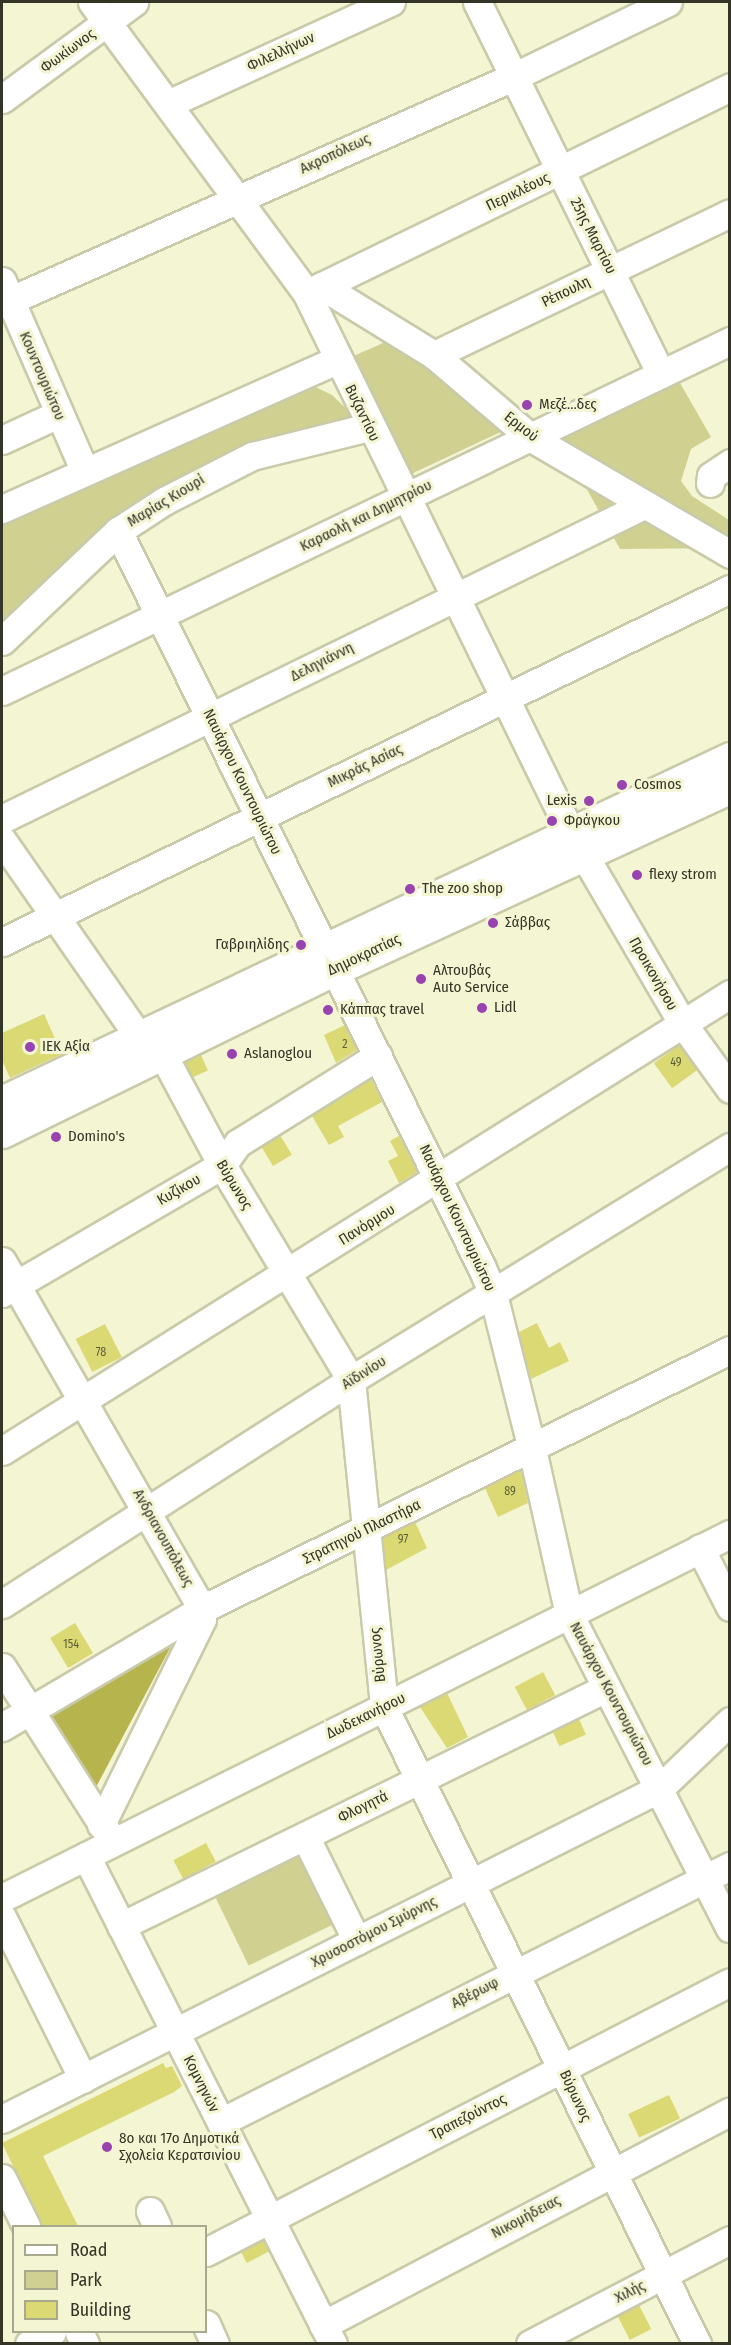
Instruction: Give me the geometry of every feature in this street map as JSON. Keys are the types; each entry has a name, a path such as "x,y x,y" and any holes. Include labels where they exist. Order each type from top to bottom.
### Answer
{"main road":[{"name":"Δημοκρατίας","path":"2,1131 150,1045 577,843 729,759"},
{"name":"Δημοκρατίας","path":"577,843 729,786"},
{"name":"Δημοκρατίας","path":"2,1103 150,1045"}],"street":[{"name":"Φωκίωνος","path":"2,99 100,12 134,2"},
{"name":"Φιλελλήνων","path":"170,103 391,2"},
{"name":"25ης Μαρτίου","path":"477,2 662,374"},
{"name":"Ακροπόλεως","path":"4,295 238,199 513,77 668,2"},
{"name":"Βυζαντίου","path":"100,12 170,103 238,199 314,290 336,360 577,843"},
{"name":"Περικλέους","path":"314,290 560,172 729,87"},
{"name":"Ρέπουλη","path":"434,355 729,213"},
{"name":"Ερμού","path":"314,290 434,355 530,437 642,506 729,554"},
{"name":"Κουντουριώτου","path":"4,295 84,470"},
{"name":"Καραολή και Δημητρίου","path":"2,691 729,341"},
{"path":"2,509 84,470 336,360"},
{"path":"2,440 58,414"},
{"name":"Μαρίας Κιουρί","path":"2,641 118,531 230,465 294,443 369,427"},
{"path":"710,483 711,476 729,463"},
{"name":"Δεληγιάννη","path":"2,819 642,506"},
{"name":"Ναυάρχου Κουντουριώτου","path":"118,531 328,959 441,1179 493,1294 532,1449 569,1614 660,1788 729,1928"},
{"name":"Μικράς Ασίας","path":"2,942 56,918 729,589"},
{"name":"Βύρωνος","path":"2,840 56,918 150,1045 351,1380 384,1707 697,2343"},
{"name":"Προικονήσου","path":"577,843 683,1024 729,1089"},
{"name":"Πανόρμου","path":"2,1451 441,1179 729,994"},
{"name":"Κυζίκου","path":"8,1289 222,1165 238,1143 378,1056"},
{"name":"Αϊδινίου","path":"2,1604 351,1380 729,1147"},
{"name":"Ανδριανουπόλεως","path":"2,1261 8,1289 84,1400 202,1609"},
{"name":"Στρατηγού Πλαστήρα","path":"2,1727 202,1609 532,1449 729,1350"},
{"name":"Δωδεκανήσου","path":"2,1898 86,1856 107,1833 384,1707 729,1534"},
{"path":"700,1548 729,1607"},
{"path":"107,1833 202,1619 202,1609"},
{"path":"2,1667 107,1833"},
{"name":"Φλογητά","path":"121,1926 606,1688"},
{"name":"Χρυσοστόμου Σμύρνης","path":"2,2119 660,1788 729,1721"},
{"path":"305,1836 357,1941"},
{"name":"Κομνηνών","path":"86,1856 328,2334"},
{"name":"Αβέρωφ","path":"221,2122 729,1866"},
{"path":"2,1917 82,2079"},
{"name":"Τραπεζούντος","path":"207,2251 729,1982"},
{"path":"719,2117 729,2139"},
{"name":"Νικομήδειας","path":"328,2334 611,2171 719,2117"},
{"path":"2,2178 26,2225"},
{"name":"Χιλής","path":"530,2343 729,2240"},
{"path":"207,2326 215,2343"},
{"path":"29,2343 48,2333"}],"green space":[{"path":"390,340 506,417 509,428 407,476 349,358"},
{"path":"672,369 711,437 691,449 681,481 692,496 729,520 729,548 620,549 559,439 578,413"},
{"path":"303,381 332,395 356,418 185,488 2,638 2,520"},
{"path":"304,1844 341,1920 249,1966 211,1889"}],"shaded area":[{"path":"178,1633 95,1789 48,1712"}],"building":[{"name":"ΙΕΚ Αξία","path":"44,1014 62,1054 10,1078 2,1060 2,1033"},
{"path":"345,1025 357,1050 336,1063 324,1035"},
{"path":"679,1045 697,1070 672,1088 654,1063"},
{"path":"201,1055 208,1071 191,1078 185,1062"},
{"path":"371,1079 382,1102 338,1126 344,1137 329,1145 312,1116"},
{"path":"280,1135 292,1155 273,1166 261,1146"},
{"path":"399,1136 417,1172 399,1183 388,1161 398,1156 390,1141"},
{"path":"537,1323 549,1348 560,1342 569,1361 531,1379 519,1332"},
{"path":"105,1324 122,1357 92,1372 76,1339"},
{"path":"521,1470 528,1503 498,1517 485,1488"},
{"path":"415,1522 427,1548 386,1570 383,1538"},
{"path":"75,1623 93,1653 68,1668 50,1638"},
{"path":"543,1672 555,1695 527,1710 515,1687"},
{"path":"447,1693 468,1737 447,1748 420,1707"},
{"path":"579,1719 586,1735 559,1746 553,1731"},
{"path":"206,1843 216,1862 183,1879 173,1860"},
{"path":"163,2063 166,2068 172,2066 182,2086 43,2156 78,2225 42,2225 2,2143"},
{"path":"669,2095 680,2119 639,2138 628,2114"},
{"path":"263,2240 269,2252 247,2263 241,2251"},
{"path":"639,2305 651,2329 630,2340 618,2316"}],"place":[{"name":"Μεζέ...δες","path":"527,405"},
{"name":"Cosmos","path":"622,785"},
{"name":"Lexis","path":"589,801"},
{"name":"Φράγκου","path":"552,821"},
{"name":"flexy strom","path":"637,875"},
{"name":"The zoo shop","path":"410,889"},
{"name":"Σάββας","path":"493,923"},
{"name":"Γαβριηλίδης","path":"301,945"},
{"name":"Αλτουβάς Auto Service","path":"421,979"},
{"name":"Lidl","path":"482,1008"},
{"name":"Κάππας travel","path":"328,1010"},
{"name":"ΙΕΚ Αξία","path":"30,1047"},
{"name":"Aslanoglou","path":"232,1054"},
{"name":"Domino's","path":"56,1137"},
{"name":"8ο και 17ο Δημοτικά Σχολεία Κερατσινίου","path":"107,2147"}]}
